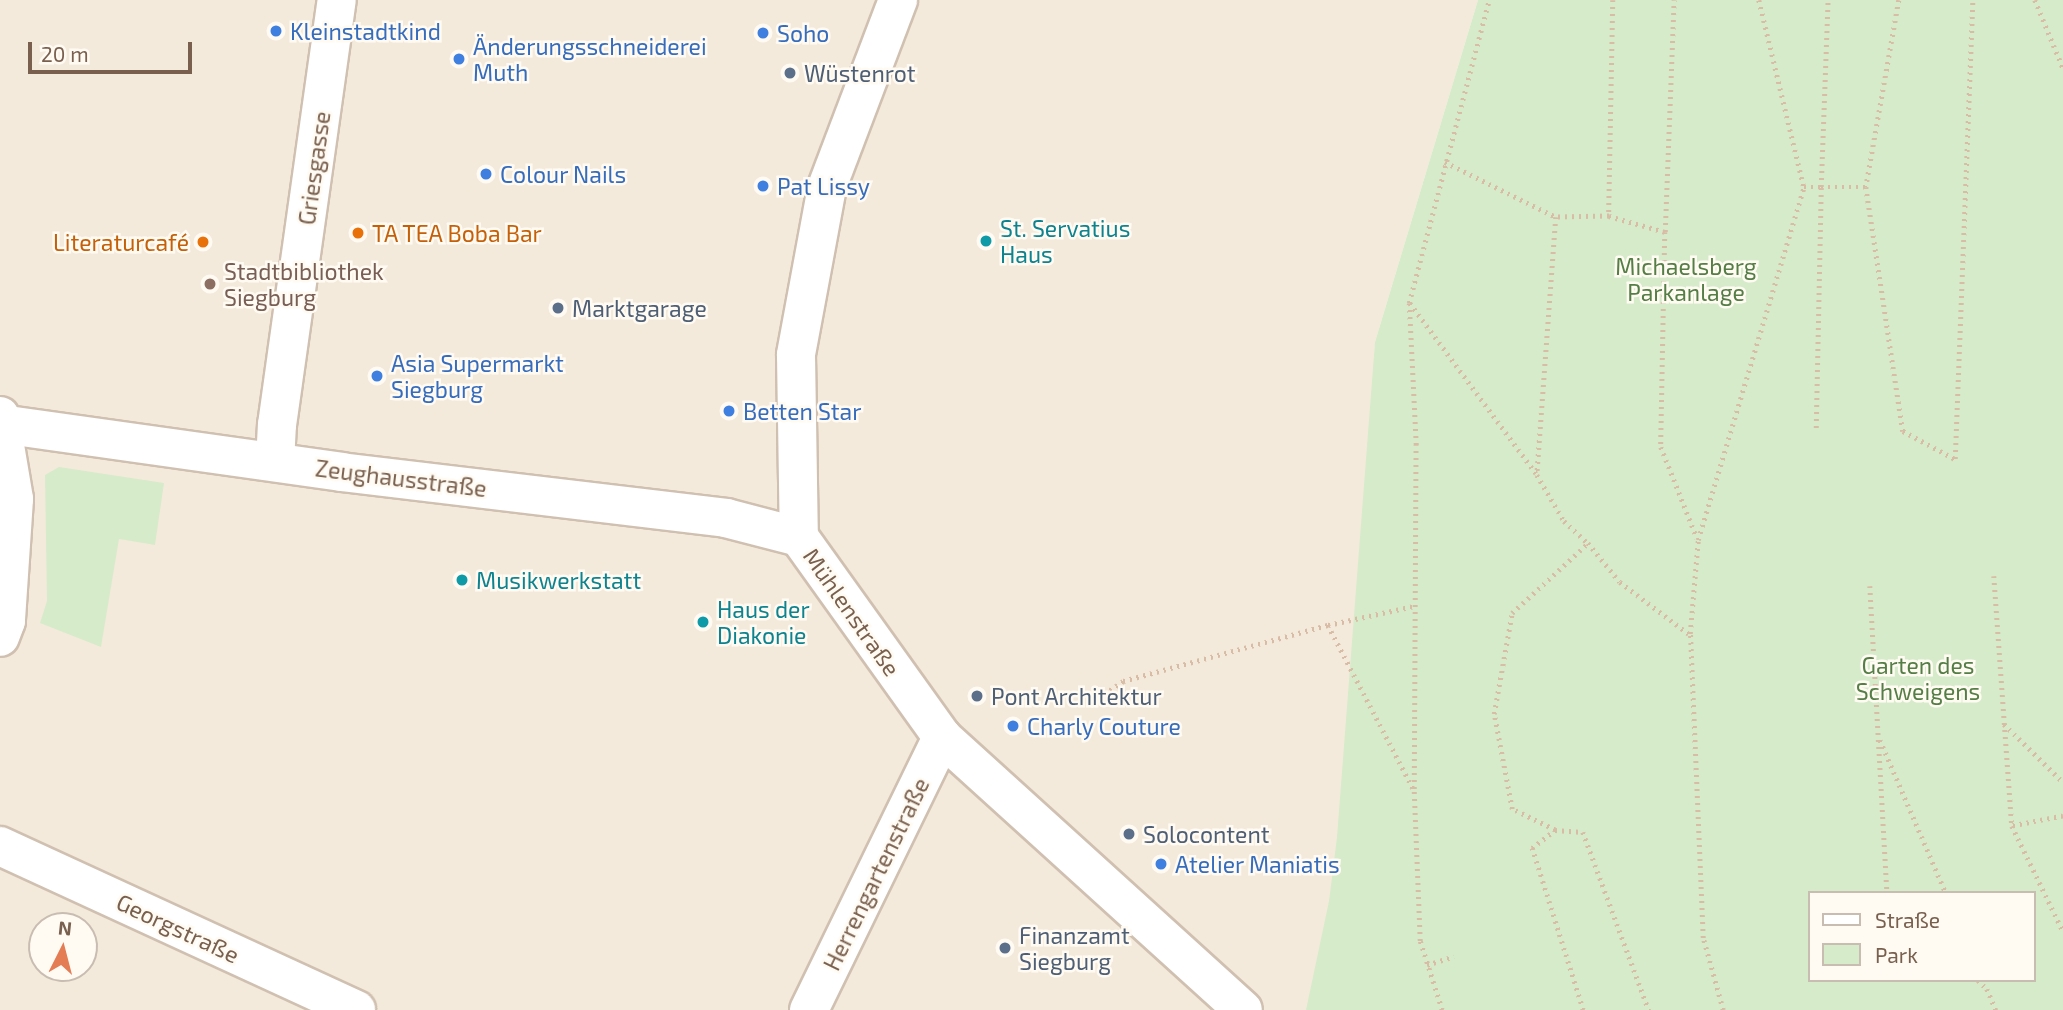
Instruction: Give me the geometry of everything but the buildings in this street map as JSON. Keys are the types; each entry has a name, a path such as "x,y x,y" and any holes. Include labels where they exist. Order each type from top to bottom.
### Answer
{"street":[{"name":"Griesgasse","path":"275,462 277,425 338,0"},
{"name":"Mühlenstraße","path":"898,0 827,187 803,317 796,355 799,537 942,737 1243,1010"},
{"path":"0,416 14,499 6,621 0,637"},
{"name":"Zeughausstraße","path":"1,424 275,462 726,518 799,537"},
{"name":"Herrengartenstraße","path":"809,1010 942,737"},
{"name":"Georgstraße","path":"0,846 356,1010"}],"path":[{"path":"1442,1010 1420,941 1414,789 1416,445 1409,303 1489,0"},
{"path":"1609,216 1613,0"},
{"path":"1674,0 1665,232 1661,447 1698,540"},
{"path":"1723,1010 1703,938 1690,635 1698,540 1804,187 1759,0"},
{"path":"1816,428 1828,0"},
{"path":"1899,0 1866,187 1903,431 1955,459 1973,0"},
{"path":"2035,0 2063,68"},
{"path":"1446,162 1556,217 1609,216 1665,232"},
{"path":"1804,187 1866,187"},
{"path":"1537,475 1556,217"},
{"path":"1409,303 1537,475 1564,522 1588,543 1620,582 1690,635"},
{"path":"1588,543 1512,613 1494,714 1512,809 1555,830 1583,832 1649,1010"},
{"path":"1994,576 2012,826 2063,931"},
{"path":"1870,586 1886,891"},
{"path":"1104,694 1123,681 1328,625 1414,607"},
{"path":"1328,625 1414,789"},
{"path":"2004,724 2063,782"},
{"path":"1878,736 1945,891"},
{"path":"2012,826 2063,816"},
{"path":"1555,830 1532,848 1583,1010"},
{"path":"1427,965 1454,956"},
{"path":"1980,982 1987,989"},
{"path":"1985,982 1996,1010"}],"shaded area":[{"path":"0,0 1478,0 1375,342 1350,1010 0,1010"}],"green space":[{"name":"Michaelsberg Parkanlage","path":"1478,0 2063,0 2063,1010 1306,1010 1329,901 1337,837 1375,342"},
{"path":"59,467 164,483 155,545 119,539 101,647 40,623 47,601 45,475"}],"place":[{"name":"Kleinstadtkind","path":"276,31"},
{"name":"Soho","path":"763,33"},
{"name":"Änderungsschneiderei Muth","path":"459,59"},
{"name":"Wüstenrot","path":"790,73"},
{"name":"Colour Nails","path":"486,174"},
{"name":"Pat Lissy","path":"763,186"},
{"name":"TA TEA Boba Bar","path":"358,233"},
{"name":"St. Servatius Haus","path":"986,241"},
{"name":"Literaturcafé","path":"203,242"},
{"name":"Stadtbibliothek Siegburg","path":"210,284"},
{"name":"Marktgarage","path":"558,308"},
{"name":"Asia Supermarkt Siegburg","path":"377,376"},
{"name":"Betten Star","path":"729,411"},
{"name":"Musikwerkstatt","path":"462,580"},
{"name":"Haus der Diakonie","path":"703,622"},
{"name":"Pont Architektur","path":"977,696"},
{"name":"Charly Couture","path":"1013,726"},
{"name":"Solocontent","path":"1129,834"},
{"name":"Atelier Maniatis","path":"1161,864"},
{"name":"Finanzamt Siegburg","path":"1005,948"}],"park label":[{"name":"Garten des Schweigens","path":"1918,678"}]}
